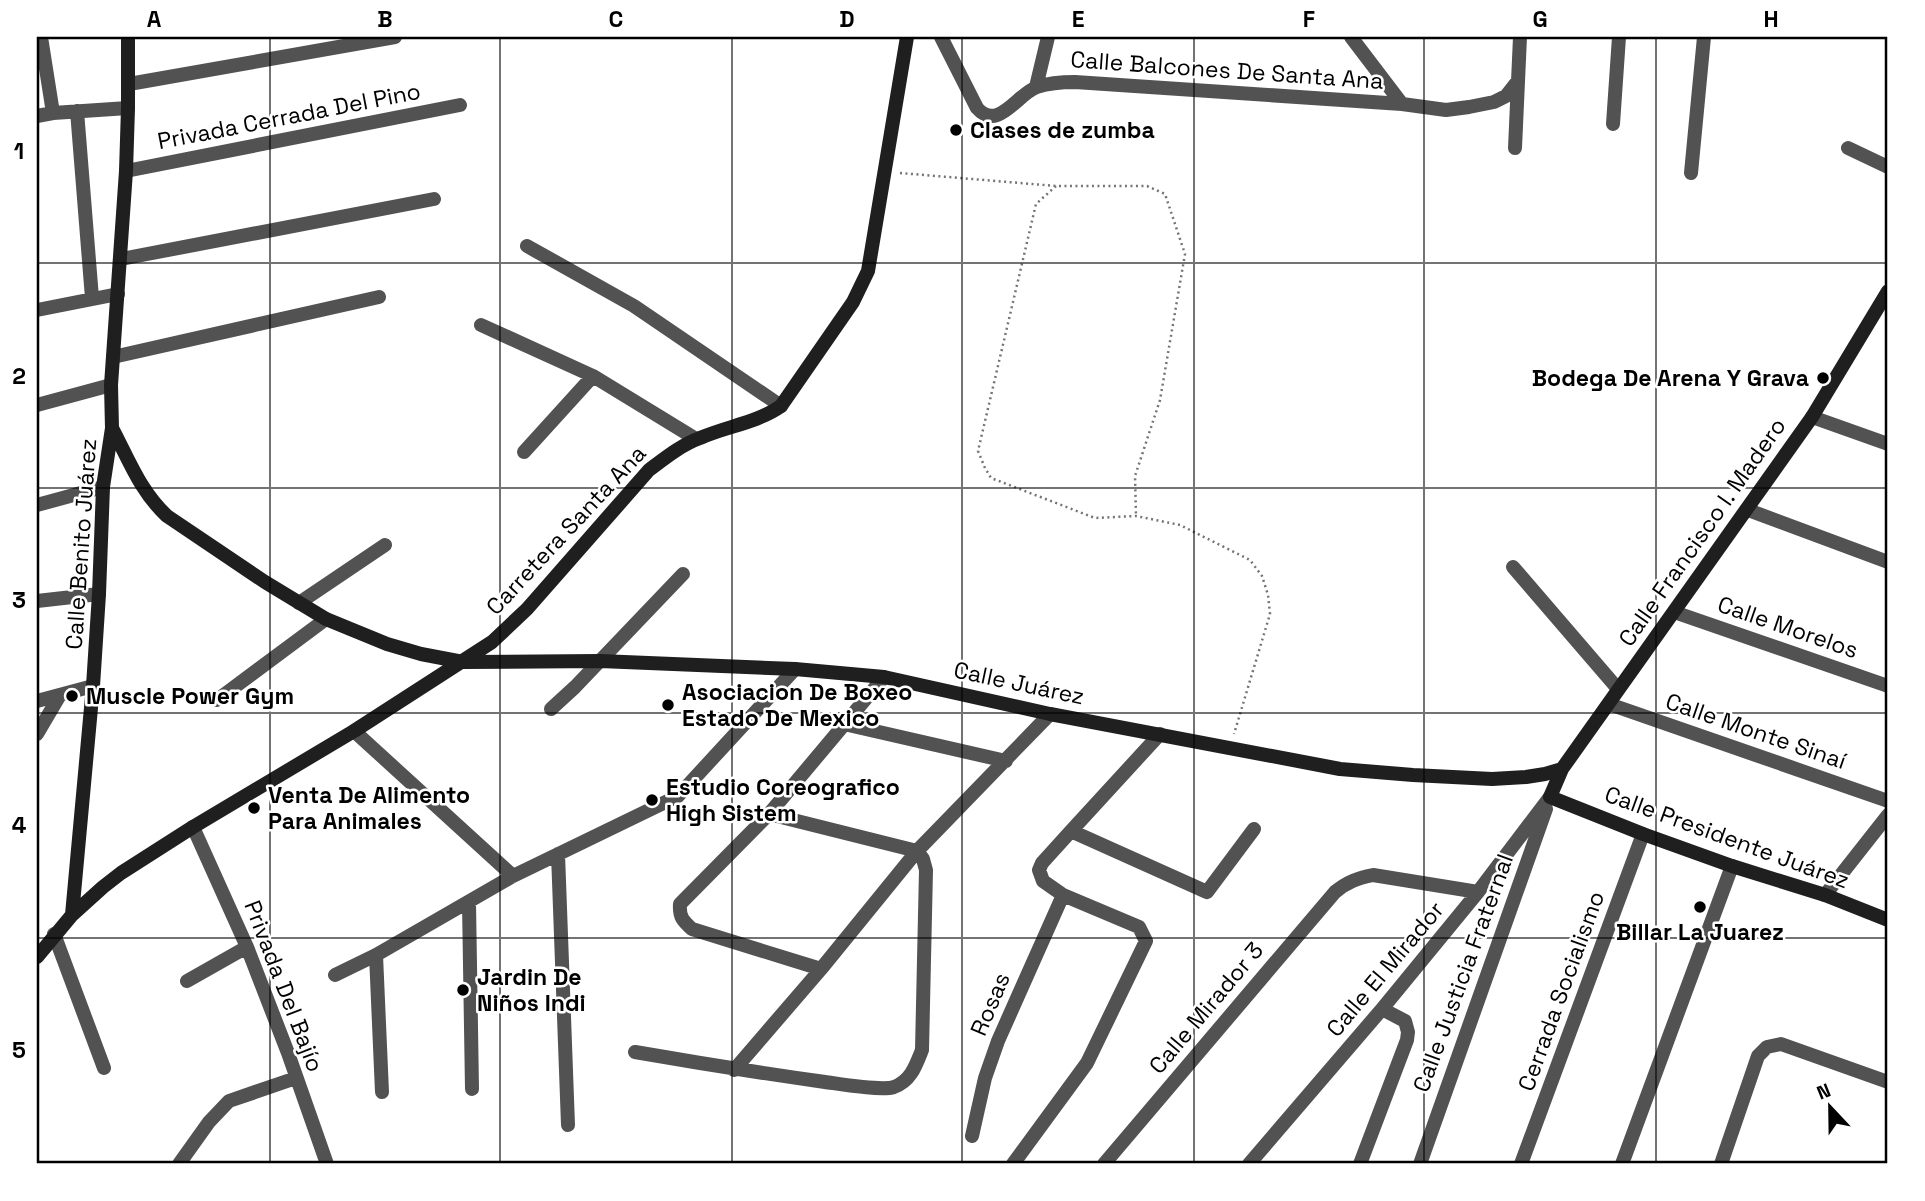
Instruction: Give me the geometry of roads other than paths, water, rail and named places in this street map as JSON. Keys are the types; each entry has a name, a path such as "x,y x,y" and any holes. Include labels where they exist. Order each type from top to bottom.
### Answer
{"street":[{"path":"41,37 53,113"},
{"name":"Calle Benito Juárez","path":"72,915 93,686 103,487 112,428 111,385 126,171 128,37"},
{"path":"128,84 396,37"},
{"name":"Carretera Santa Ana","path":"37,957 72,915 121,873 354,731 492,642 527,609 649,470 667,456 696,439 768,415 781,406 862,287 868,271 907,37"},
{"name":"Calle Balcones De Santa Ana","path":"941,37 949,44 977,108 985,115 995,116 1036,87 1055,83 1075,82 1402,104 1446,110 1494,102 1506,96 1517,82"},
{"path":"1036,87 1048,37"},
{"path":"1351,37 1402,104"},
{"path":"1515,148 1520,37"},
{"path":"1614,124 1619,37"},
{"path":"1691,173 1704,37"},
{"name":"Privada Cerrada Del Pino","path":"126,171 460,106"},
{"path":"37,116 128,108"},
{"path":"77,111 92,298"},
{"path":"1848,148 1888,167"},
{"path":"121,259 434,199"},
{"path":"527,246 634,306 781,406"},
{"name":"Calle Francisco I. Madero","path":"1550,797 1562,769 1812,416 1888,291"},
{"path":"37,310 118,293"},
{"path":"113,357 379,297"},
{"path":"481,325 593,376 696,439"},
{"path":"524,453 593,376"},
{"path":"37,405 111,385"},
{"path":"1812,416 1888,444"},
{"name":"Calle Benito Juárez","path":"112,428 153,503 167,516 221,553 326,619 387,644 463,662"},
{"path":"37,505 103,487"},
{"path":"1748,510 1888,562"},
{"path":"299,603 385,545"},
{"path":"1513,567 1618,689"},
{"path":"551,709 683,575"},
{"path":"37,601 99,594"},
{"name":"Calle Morelos","path":"1674,612 1888,686"},
{"path":"217,700 326,619"},
{"name":"Calle Juárez","path":"463,662 600,661 795,669 884,677 1050,714 1340,769 1492,779 1526,777 1562,769"},
{"path":"335,975 376,955 513,876 678,796 795,669"},
{"path":"821,969 692,929 682,920 679,913 680,904 769,814 884,677"},
{"path":"37,701 93,686"},
{"path":"37,734 60,695"},
{"name":"Calle Monte Sinaí","path":"1609,704 1888,800"},
{"path":"734,1070 917,851 1050,714"},
{"path":"844,724 1006,761"},
{"path":"354,731 513,876"},
{"path":"1013,1164 1087,1063 1146,941 1139,927 1063,895 1043,881 1040,870 1042,863 1160,734"},
{"name":"Calle Presidente Juárez","path":"1550,797 1643,834 1825,895 1888,920"},
{"name":"Calle El Mirador","path":"1249,1164 1478,892 1550,797"},
{"name":"Calle Justicia Fraternal","path":"1419,1164 1550,797"},
{"path":"635,1052 734,1070 890,1088 903,1083 914,1071 922,1051 926,870 923,859 917,851 769,814"},
{"path":"1825,895 1888,816"},
{"name":"Privada Del Bajío","path":"193,827 247,947 327,1164"},
{"path":"1071,831 1207,892 1254,829"},
{"name":"Cerrada Socialismo","path":"1521,1164 1643,834"},
{"path":"558,854 568,1125"},
{"path":"1622,1164 1732,866"},
{"name":"Calle Mirador 3","path":"1104,1164 1335,892 1346,883 1373,875 1478,892"},
{"name":"Rosas","path":"972,1136 985,1078 998,1041 1063,895"},
{"path":"469,903 472,1089"},
{"path":"54,934 104,1068"},
{"path":"187,981 247,947"},
{"path":"376,955 382,1092"},
{"path":"1360,1164 1407,1040 1405,1021 1382,1009"},
{"path":"1721,1164 1758,1056 1768,1047 1780,1044 1888,1082"},
{"path":"179,1164 209,1122 229,1101 296,1078"}],"place":[{"name":"Clases de zumba","path":"956,130"},
{"name":"Bodega De Arena Y Grava","path":"1823,378"},
{"name":"Muscle Power Gym","path":"72,696"},
{"name":"Asociacion De Boxeo Estado De Mexico","path":"668,705"},
{"name":"Estudio Coreografico High Sistem","path":"652,800"},
{"name":"Venta De Alimento Para Animales","path":"254,808"},
{"name":"Billar La Juarez","path":"1700,907"},
{"name":"Jardin De Niños Indi","path":"463,990"}]}
